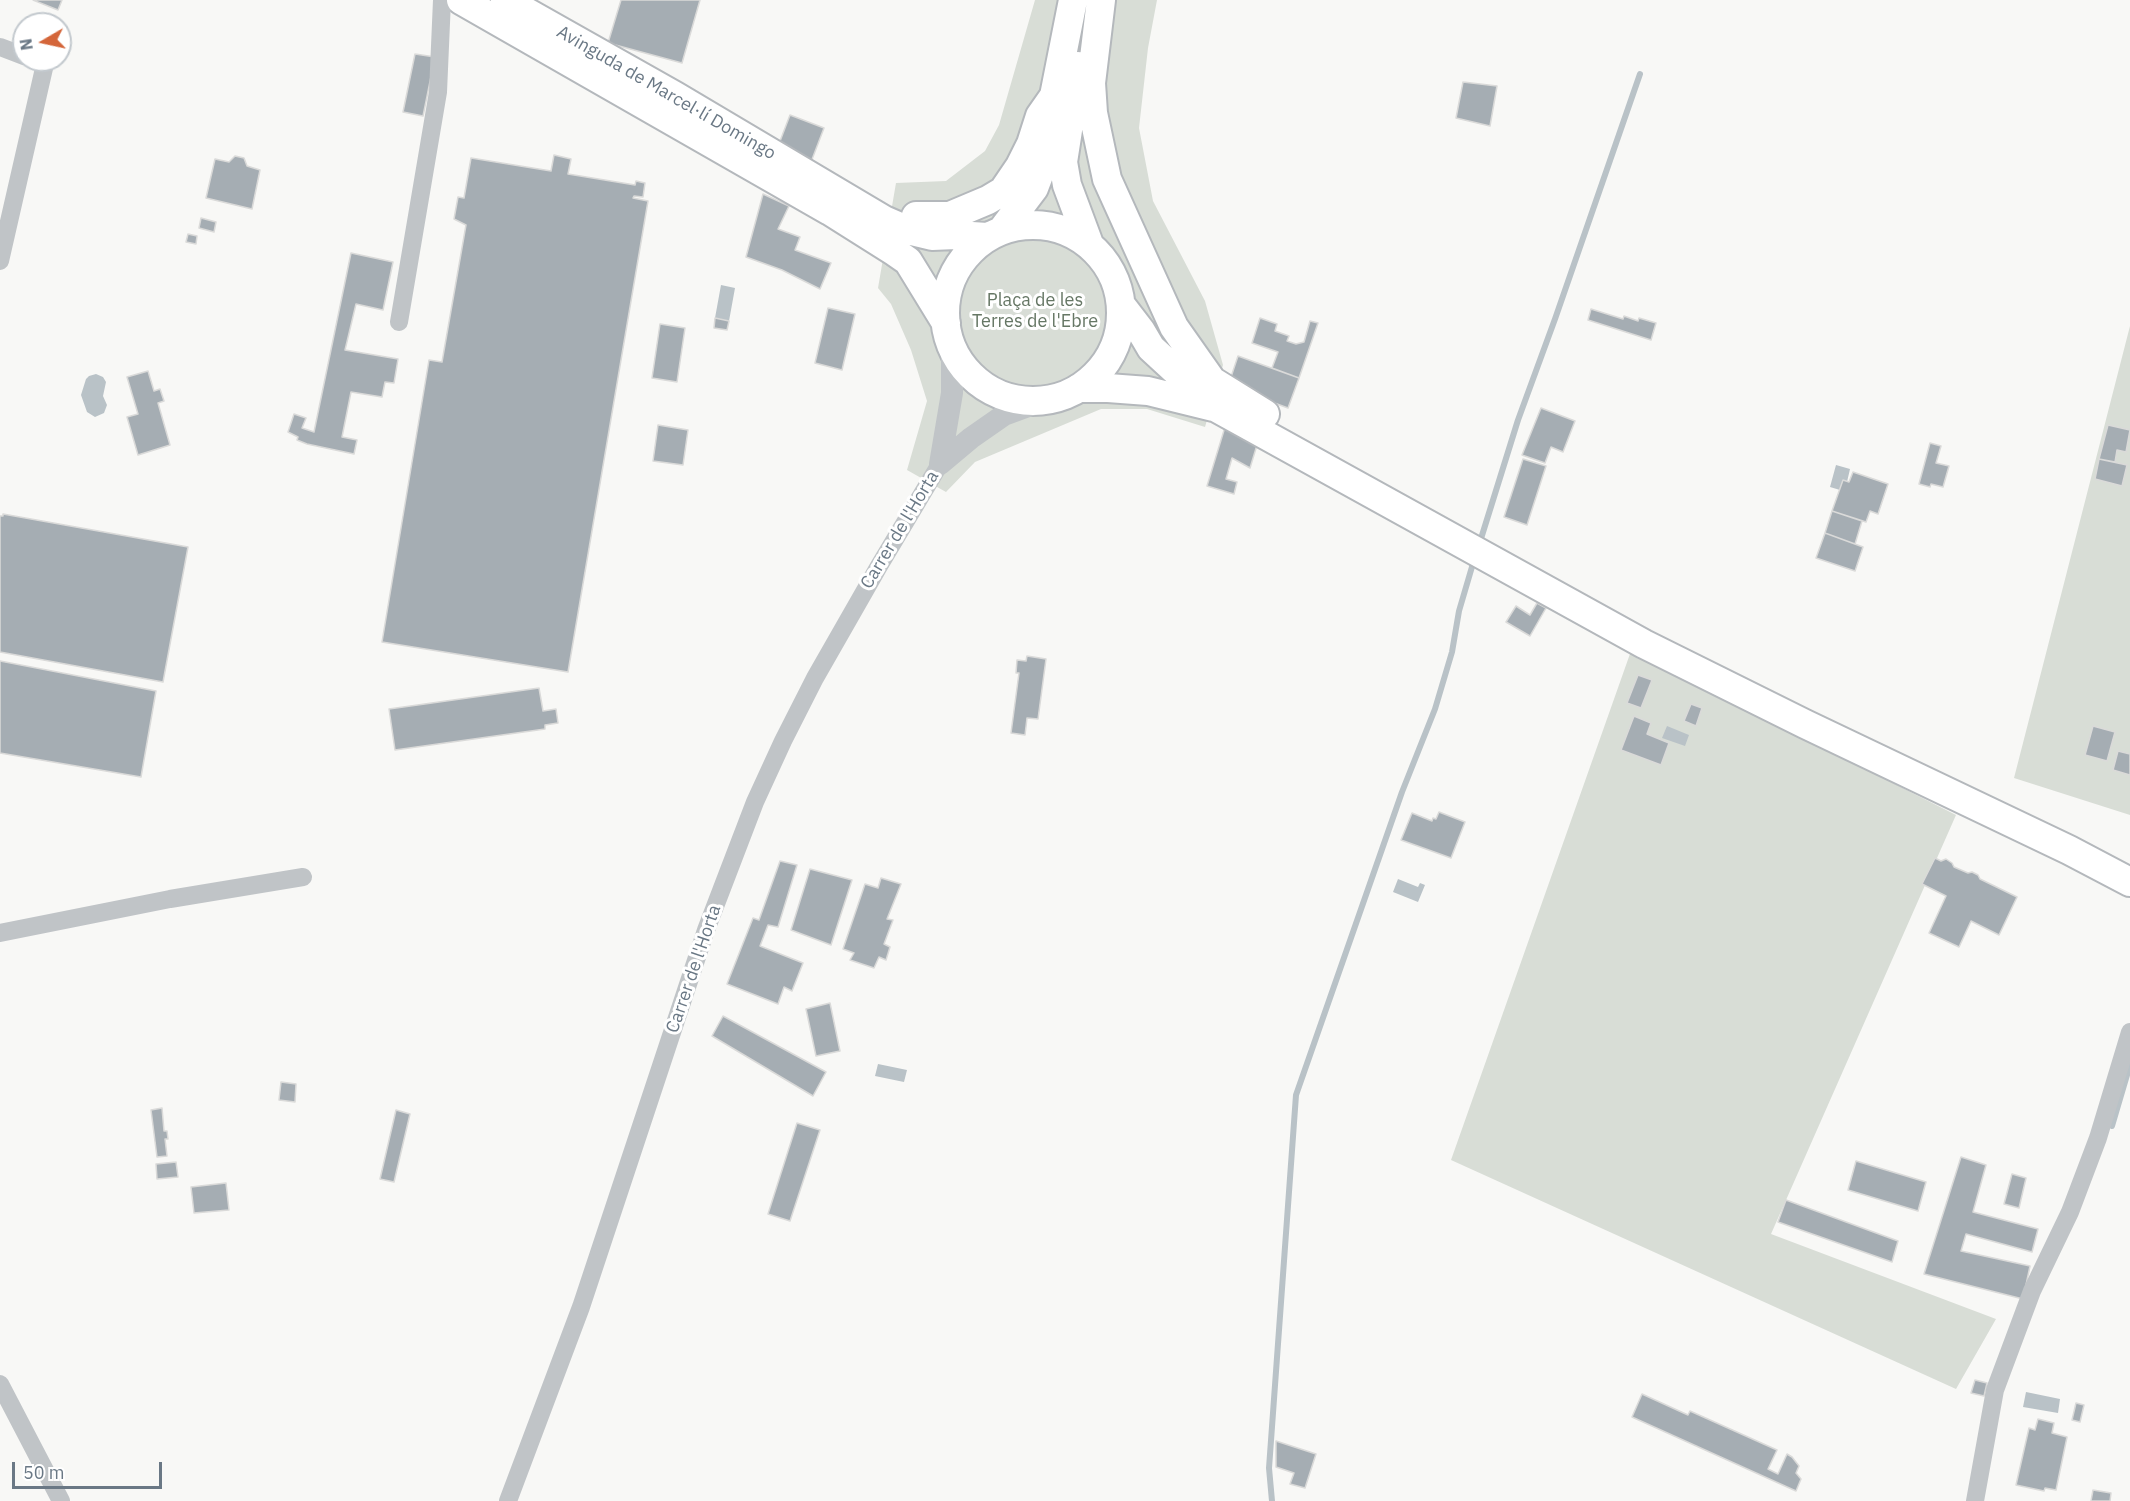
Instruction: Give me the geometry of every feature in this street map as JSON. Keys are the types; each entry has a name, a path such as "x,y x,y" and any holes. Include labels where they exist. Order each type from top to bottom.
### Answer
{"main road":[{"path":"462,0 830,211 908,261 965,369 983,385 1006,397 1030,401 1061,396 1079,388 1094,376 1112,353 1120,325 1119,294 1105,261 1089,244 1069,232 1048,225 1032,224 995,233 932,236 907,230 884,220 827,186"},
{"name":"Avinguda de Marcel·lí Domingo","path":"505,0 675,96 827,186"},
{"path":"949,335 946,298 954,274 968,253 995,233 1034,188 1042,167 1073,0"},
{"path":"1089,244 1067,185 1062,162 1079,59 1095,0"},
{"path":"1101,0 1091,83 1098,144 1107,179 1174,327 1212,381 1265,415 1323,447 1358,486"},
{"path":"827,186 900,215 938,217 962,212 1003,191 1020,166 1031,144 1040,116 1054,96"},
{"path":"1121,306 1151,348 1215,407 1661,653 2069,850 2130,882"},
{"path":"1079,388 1148,391 1215,407"}],"street":[{"path":"399,322 438,92 442,0"},
{"path":"0,261 43,72"},
{"path":"940,464 952,393 949,335"},
{"path":"940,464 1004,415 1042,400"},
{"name":"Carrer de l'Horta","path":"508,1501 585,1297 706,930 749,817 783,741 815,678 940,464"},
{"path":"0,933 170,899 303,877"},
{"path":"1975,1501 1995,1390 2032,1291 2074,1201 2098,1138 2130,1032"},
{"path":"0,1384 61,1501"}],"green space":[{"name":"Plaça de les Terres de l'Ebre","path":"1035,0 1157,0 1148,48 1139,128 1153,201 1205,301 1223,365 1205,427 1147,409 1101,409 975,462 946,492 907,470 927,401 911,350 891,304 878,288 896,183 946,181 985,151 999,125"},
{"path":"2130,326 2130,815 2014,778"},
{"path":"1631,651 1956,815 1771,1234 1996,1319 1956,1389 1451,1160"}],"shaded area":[{"path":"721,285 735,288 729,321 715,318"},
{"path":"96,374 103,377 106,382 103,396 107,405 104,413 95,417 87,412 81,395 86,379"},
{"path":"1836,465 1850,469 1847,482 1840,490 1830,487"},
{"path":"1667,726 1689,735 1685,746 1662,738"},
{"path":"1398,879 1418,887 1420,883 1425,885 1418,902 1393,892"},
{"path":"878,1064 907,1070 904,1082 875,1076"},
{"path":"2026,1392 2060,1399 2058,1413 2023,1407"}],"building":[{"path":"33,0 62,0 58,10"},
{"path":"621,0 700,0 682,63 608,43"},
{"path":"415,54 435,57 423,116 403,112"},
{"path":"1463,82 1497,86 1490,126 1456,118"},
{"path":"790,115 824,128 811,162 777,149"},
{"path":"554,155 571,159 568,174 635,185 636,181 645,183 643,197 634,196 633,198 648,201 568,672 382,642 429,360 442,362 466,225 454,219 458,197 464,198 471,158 551,171"},
{"path":"235,156 244,158 247,166 260,170 252,209 206,198 215,159 229,162"},
{"path":"763,194 789,206 778,229 800,237 795,250 831,263 820,289 782,270 746,257"},
{"path":"201,218 216,222 214,232 199,228"},
{"path":"188,234 197,236 196,244 186,242"},
{"path":"351,253 393,262 383,310 356,304 345,350 398,359 394,383 385,382 382,397 351,392 342,437 357,440 354,454 307,444 297,440 298,437 288,432 294,414 306,418 302,428 314,432"},
{"path":"828,308 855,314 842,370 815,363"},
{"path":"1591,309 1623,319 1624,316 1638,321 1639,318 1656,323 1651,340 1588,320"},
{"path":"715,318 729,321 727,330 714,328"},
{"path":"1260,318 1277,324 1275,331 1289,336 1287,341 1296,344 1304,342 1310,321 1318,323 1299,378 1272,368 1278,352 1252,343"},
{"path":"660,324 685,328 677,382 652,378"},
{"path":"1238,356 1299,378 1288,408 1228,386"},
{"path":"148,371 154,391 160,389 164,401 158,403 170,445 138,455 127,417 138,414 127,377"},
{"path":"1541,408 1575,421 1563,452 1551,447 1545,463 1522,455"},
{"path":"658,425 688,430 683,465 653,461"},
{"path":"2108,425 2130,430 2126,452 2117,450 2115,462 2099,459"},
{"path":"1225,427 1257,445 1250,468 1232,458 1226,479 1237,482 1234,494 1207,486"},
{"path":"1930,443 1941,446 1936,463 1949,466 1943,487 1919,484"},
{"path":"1523,459 1546,466 1527,525 1504,517"},
{"path":"2099,459 2127,465 2122,486 2095,479"},
{"path":"1853,472 1888,484 1878,514 1870,511 1866,522 1832,511 1843,480 1849,482"},
{"path":"1832,511 1862,521 1855,544 1825,533"},
{"path":"3,514 188,547 163,682 0,652 0,516"},
{"path":"1825,533 1863,547 1855,571 1816,558"},
{"path":"1537,603 1546,608 1530,636 1506,622 1516,606 1530,615"},
{"path":"1027,656 1046,659 1038,719 1027,718 1025,735 1011,733 1019,673 1016,673 1017,660 1026,661"},
{"path":"0,661 156,691 141,777 0,753"},
{"path":"1638,675 1652,680 1641,708 1627,703"},
{"path":"539,688 543,711 556,709 558,723 545,725 545,729 395,750 389,709"},
{"path":"1691,704 1702,708 1696,726 1684,721"},
{"path":"1634,716 1651,723 1647,734 1669,743 1661,765 1621,750"},
{"path":"2093,726 2115,732 2107,761 2085,755"},
{"path":"2118,751 2130,754 2130,775 2113,770"},
{"path":"1439,812 1465,822 1451,858 1401,840 1412,813 1432,821 1433,818 1436,819"},
{"path":"1935,858 1941,861 1946,859 1954,867 1968,873 1972,872 1980,879 2017,897 1999,935 1971,921 1959,947 1929,933 1946,896 1922,884"},
{"path":"780,861 797,865 778,927 768,925 760,946 803,963 792,991 784,987 778,1004 727,984 753,918 759,920"},
{"path":"810,869 852,880 831,945 791,930"},
{"path":"881,878 901,884 887,919 893,920 884,944 890,947 886,960 879,957 874,968 850,960 854,953 843,949 865,884 878,888"},
{"path":"830,1003 840,1051 816,1056 806,1009"},
{"path":"723,1016 826,1072 813,1096 712,1036"},
{"path":"281,1082 296,1084 295,1102 279,1100"},
{"path":"162,1108 164,1131 167,1131 168,1139 165,1139 167,1156 157,1157 151,1110"},
{"path":"396,1110 410,1114 394,1182 380,1179"},
{"path":"797,1123 820,1130 790,1221 768,1214"},
{"path":"1961,1157 1986,1165 1973,1212 2038,1229 2032,1252 1966,1234 1961,1251 2030,1266 2023,1299 1924,1274"},
{"path":"1856,1161 1926,1182 1918,1211 1848,1190"},
{"path":"176,1162 178,1177 157,1179 156,1164"},
{"path":"2012,1174 2026,1178 2019,1208 2004,1204"},
{"path":"226,1183 229,1210 194,1213 191,1187"},
{"path":"1786,1200 1898,1241 1892,1262 1778,1222"},
{"path":"1975,1380 1987,1383 1984,1396 1971,1393"},
{"path":"1642,1394 1688,1415 1690,1411 1777,1450 1768,1469 1778,1474 1787,1454 1792,1457 1799,1466 1796,1473 1801,1479 1796,1491 1632,1417"},
{"path":"2076,1403 2084,1405 2080,1422 2072,1420"},
{"path":"2038,1419 2054,1423 2052,1433 2067,1437 2056,1490 2045,1488 2044,1491 2016,1485 2029,1428 2035,1430"},
{"path":"1276,1441 1316,1454 1305,1488 1290,1484 1294,1473 1276,1467"},
{"path":"2093,1490 2111,1493 2110,1501 2091,1501"}],"waterway":[{"path":"1479,545 1518,420 1640,74"},
{"path":"1272,1501 1269,1468 1296,1095 1402,792 1435,709 1452,652 1459,611 1474,560"},
{"path":"2112,1126 2130,1065"}]}
